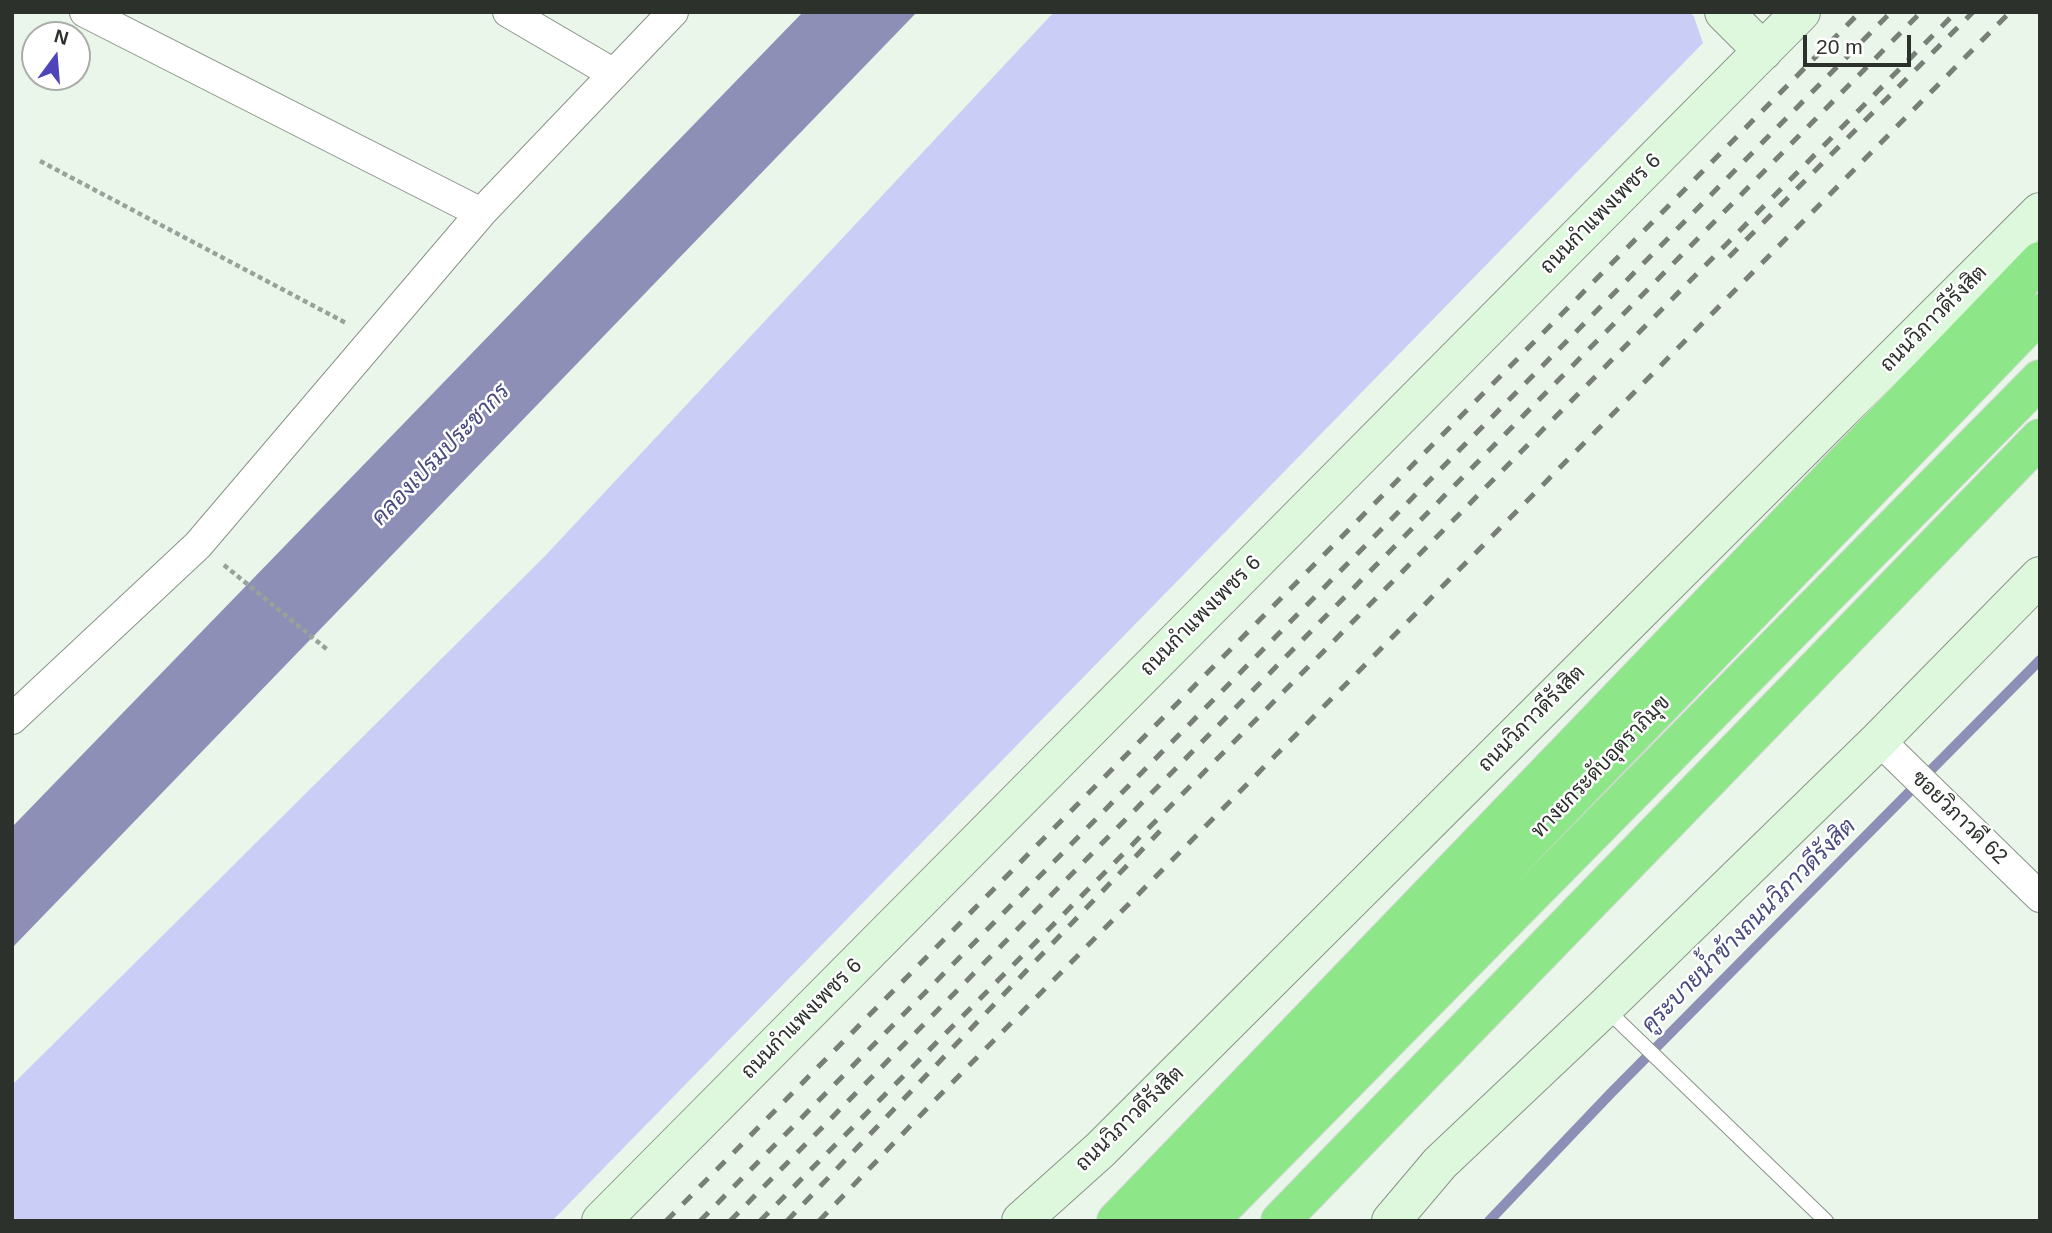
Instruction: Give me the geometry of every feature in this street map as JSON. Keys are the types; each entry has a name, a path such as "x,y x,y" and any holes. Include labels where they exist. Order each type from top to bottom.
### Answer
{"highway":[{"name":"ถนนวิภาวดีรังสิต","path":"1116,1221 2040,261"},
{"name":"ทางยกระดับอุตราภิมุข","path":"1163,1221 2040,313"},
{"name":"ทางยกระดับอุตราภิมุข","path":"1209,1221 2040,379"},
{"path":"1280,1221 2040,438"}],"main road":[{"path":"1724,12 1763,51"},
{"name":"ถนนกำแพงเพชร 6","path":"601,1221 1763,51 1790,16"},
{"name":"ถนนวิภาวดีรังสิต","path":"1021,1221 1100,1150 2040,212"},
{"path":"1364,1221 1440,1163 1604,1007 1879,740 2040,576"},
{"path":"1043,1221 1100,1150"},
{"path":"1391,1221 1440,1163"}],"street":[{"path":"85,12 481,213"},
{"path":"508,12 614,74"},
{"path":"12,719 198,545 481,213 673,12"},
{"name":"ซอยวิภาวดี 62","path":"1879,740 2040,897"}],"lane":[{"path":"1604,1007 1826,1221"}],"path":[{"path":"40,161 374,338"},
{"path":"220,562 329,651"}],"shaded area":[{"path":"1054,12 1690,12 1703,43 552,1221 12,1221 12,1085 545,556"}],"water":[{"name":"คลองเปรมประชากร","path":"803,12 917,12 12,948 12,827"}],"waterway":[{"name":"คูระบายน้ำข้างถนนวิภาวดีรังสิต","path":"1489,1221 1611,1093 2040,660"}],"railway":[{"path":"666,1221 1860,12"},
{"path":"700,1221 1891,12"},
{"path":"730,1221 1921,12"},
{"path":"760,1221 1956,12"},
{"path":"1729,257 1973,12"},
{"path":"819,1221 940,1095 2010,12"},
{"path":"787,1221 1160,831"}]}
